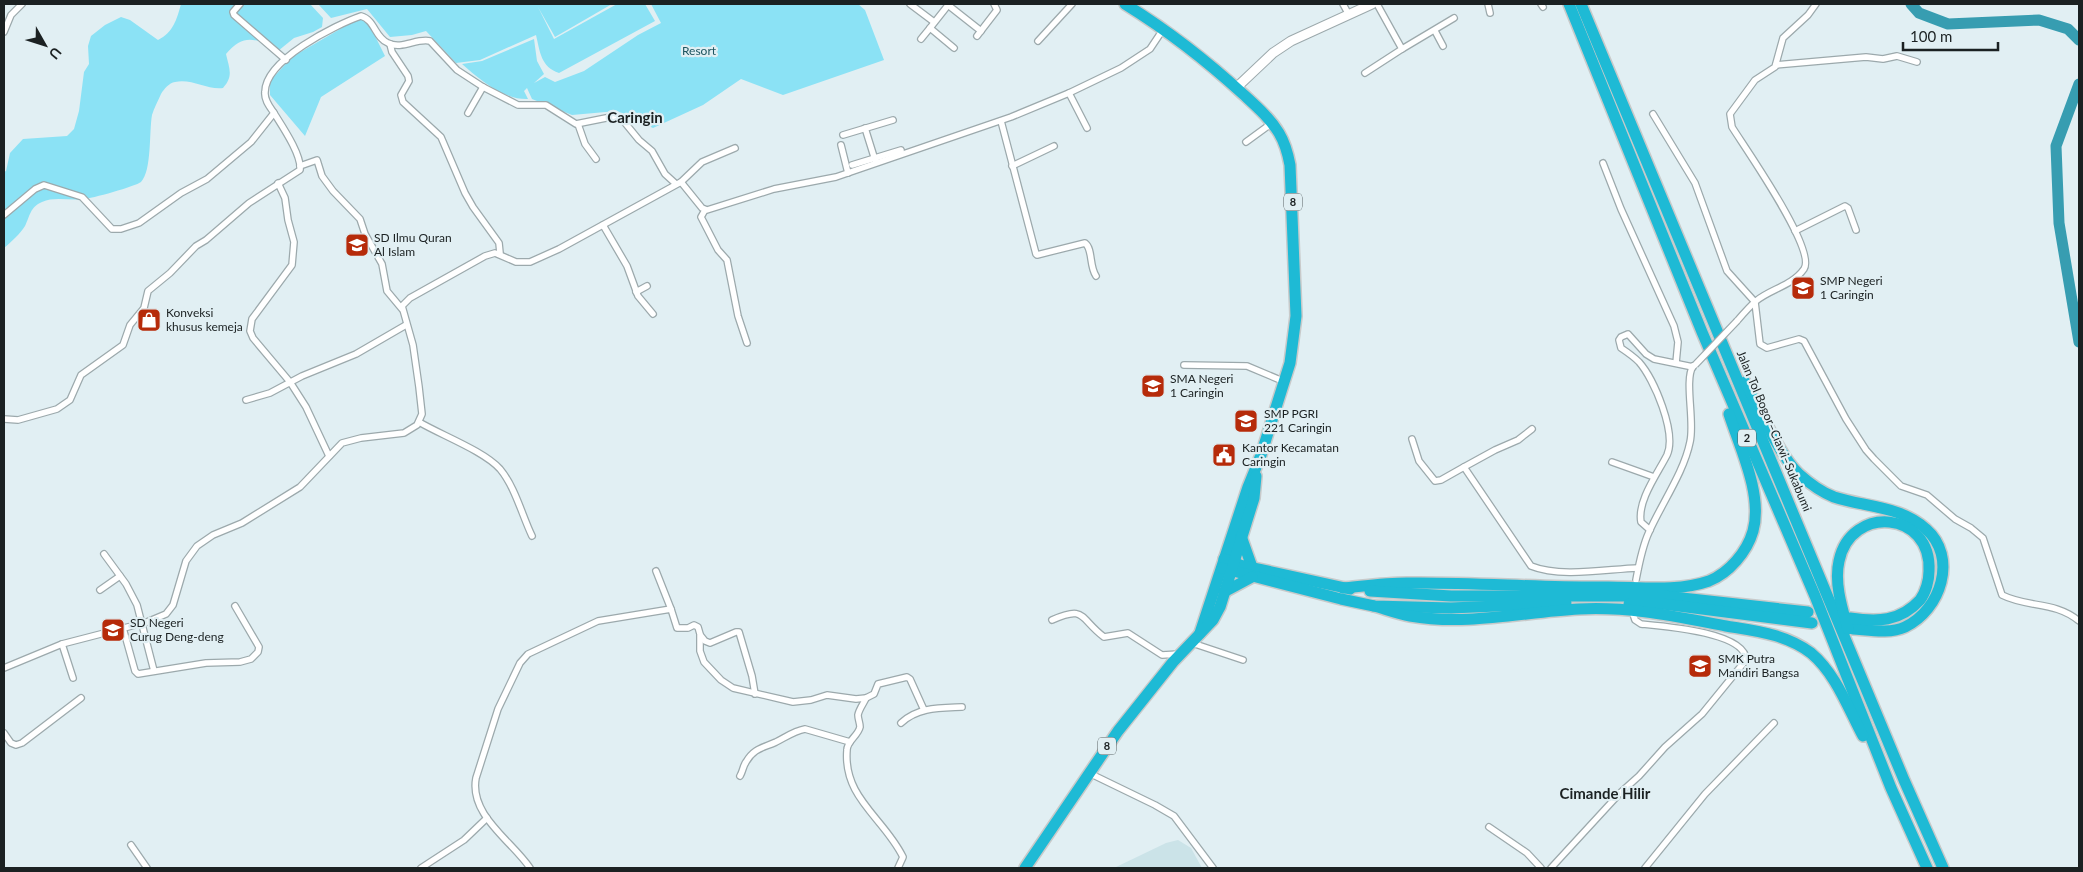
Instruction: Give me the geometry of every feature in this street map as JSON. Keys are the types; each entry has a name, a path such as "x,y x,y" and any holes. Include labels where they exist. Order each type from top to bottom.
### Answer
{"highway":[{"name":"8","path":"1025,868 1124,723 1181,653 1213,620 1220,607 1227,565 1248,487 1256,469 1285,382 1292,353 1296,316 1292,179 1286,148 1272,123 1236,88 1164,28 1125,4"},
{"name":"Jalan Tol Bogor–Ciawi–Sukabumi","path":"1569,4 1580,17 1712,319 1943,868"},
{"name":"Jalan Tol Bogor–Ciawi–Sukabumi","path":"1580,17 1581,4"},
{"name":"Jalan Tol Bogor–Ciawi–Sukabumi","path":"1608,84 1702,332 1815,596 1891,788 1927,868"},
{"path":"1712,319 1769,427 1796,472 1811,484 1832,496 1909,516 1927,530 1939,545 1943,567 1942,586 1932,604 1918,620 1904,628 1884,631 1851,623 1895,618 1908,612 1921,598 1927,586 1929,573 1928,551 1915,533 1901,524 1885,520 1870,523 1858,530 1846,542 1838,561 1837,580 1859,670"},
{"path":"1343,588 1406,583 1672,587 1708,581 1722,573 1746,548 1753,530 1756,511 1747,468 1702,332"},
{"name":"8","path":"1200,633 1227,565 1241,536 1254,498 1256,469"},
{"path":"1241,536 1252,572"},
{"path":"1227,565 1409,616 1448,620 1485,619 1580,609 1625,610 1659,614 1778,635 1810,652 1831,676 1891,788"},
{"path":"1224,592 1252,572 1343,588 1451,596 1664,596 1810,617 1663,604 1582,603 1451,608 1374,606"}],"street":[{"path":"4,32 5,23 22,4"},
{"path":"240,4 234,11 234,15 286,60"},
{"path":"910,4 934,22"},
{"path":"921,39 948,4 979,34 997,10 994,4"},
{"path":"1038,41 1072,4"},
{"path":"1343,4 1348,15"},
{"path":"1236,88 1252,71 1281,47 1372,4"},
{"path":"1376,4 1402,49"},
{"path":"1488,4 1490,13"},
{"path":"1776,65 1783,38 1805,18 1816,4"},
{"path":"300,166 295,151 266,100 265,86 270,76 303,46 361,16 368,19 383,40 390,44 408,45 430,41 457,70 483,87 518,105 546,105 568,120 578,124 611,117 621,118 639,140 652,151 665,174 679,183 706,210"},
{"path":"1365,73 1454,18"},
{"path":"930,28 954,48"},
{"path":"852,165 876,161 1001,121 1069,93 1121,68 1144,54 1158,41 1164,28"},
{"path":"1435,31 1444,46"},
{"path":"390,44 392,52 409,79 401,95 401,100 441,137 465,193 499,243 500,254"},
{"path":"1636,580 1650,530 1690,445 1692,418 1689,375 1694,366 1755,302 1781,288 1805,268 1804,250 1795,231 1775,194 1732,127 1730,112 1752,83 1776,65 1866,57 1883,59 1897,56 1917,62"},
{"path":"468,113 483,87"},
{"path":"1069,93 1087,128"},
{"path":"4,215 35,189 44,185 82,197 112,230 130,227 143,221 181,193 207,179 231,160 251,142 274,113"},
{"path":"1653,114 1695,183 1727,271 1755,302 1760,344 1767,348 1799,339 1806,343 1846,419 1874,459 1901,486 1927,495 1955,519 1971,528 1983,538 2000,594 2012,599 2057,608 2079,621"},
{"path":"843,135 893,120"},
{"path":"1001,121 1036,255 1085,243 1090,249 1091,265 1096,276"},
{"path":"1246,142 1272,123"},
{"path":"578,124 585,144 596,160"},
{"path":"865,128 876,161"},
{"path":"841,145 848,173"},
{"path":"1012,166 1054,146"},
{"path":"402,309 403,304 410,298 437,285 490,254 500,254 516,262 530,262 603,225 679,183 702,162 735,148"},
{"path":"747,343 738,316 727,260 718,250 701,217 706,210 774,189 820,181 848,173 901,150"},
{"path":"4,419 18,420 57,408 70,400 74,395 76,383 81,375 123,345 130,326 144,308 148,291 170,273 193,249 243,207 296,173 300,166 317,160 322,176 333,191 360,219 367,239 382,264 387,291 402,309 415,357 422,411 419,422 411,430 404,433 346,441 338,446 311,477 293,491 242,523 214,535 197,546 186,561 172,608 162,616 62,644 4,668"},
{"path":"1603,163 1621,209 1676,334 1678,343 1676,363"},
{"path":"278,183 285,198 294,242 292,265 256,312 250,331 257,344 290,382 306,408 329,456"},
{"path":"1795,231 1845,206 1848,208 1856,230"},
{"path":"603,225 627,266 636,292 653,314"},
{"path":"636,292 647,286"},
{"path":"246,400 270,392 356,354 406,325"},
{"path":"1650,530 1643,525 1640,519 1654,477 1669,448 1665,416 1660,400 1641,365 1620,348 1619,340 1625,334 1630,335 1649,357 1660,361 1694,366"},
{"path":"1184,365 1247,366 1285,382"},
{"path":"419,422 478,453 499,469 510,487 532,536"},
{"path":"1412,439 1419,461 1435,481 1441,480 1494,450 1518,440 1532,429"},
{"path":"1612,462 1654,477"},
{"path":"1464,467 1531,566 1576,572 1638,568"},
{"path":"104,554 138,605 154,671"},
{"path":"656,571 677,628 688,628 694,625 698,627 704,642 710,643 739,632 752,676 755,694"},
{"path":"100,590 120,576"},
{"path":"123,628 134,671 138,674 206,663 240,662 251,659 258,652 259,648 235,606"},
{"path":"530,868 488,818 475,794 476,778 498,709 523,658 598,621 670,609"},
{"path":"1052,620 1069,612 1078,613 1104,637 1128,633 1162,654 1181,653"},
{"path":"1551,868 1620,792 1639,776 1672,740 1702,714 1746,660 1745,654 1737,647 1716,636 1698,631 1641,624 1636,622 1633,614"},
{"path":"700,634 700,651 706,664 729,685 755,694 793,702 811,700 827,695 856,699 866,698 874,694 878,684 907,677 910,679 924,710"},
{"path":"1192,643 1243,660"},
{"path":"62,644 73,678"},
{"path":"4,733 11,743 16,745 22,743 80,698"},
{"path":"866,698 859,713 860,727 846,751 851,784 854,791 900,850 903,856 898,868"},
{"path":"901,723 910,715 924,710 962,707"},
{"path":"1645,868 1704,794 1774,723"},
{"path":"740,776 746,762 761,746 776,742 786,735 806,730 850,742"},
{"path":"1090,773 1174,816 1213,868"},
{"path":"421,868 464,840 488,818"},
{"path":"1490,827 1527,853 1541,868"},
{"path":"131,845 147,868"}],"shaded area":[{"path":"1178,840 1191,848 1202,868 1114,868 1166,843"}],"green space":[{"path":"181,4 310,4 323,18 322,27 294,38 278,51 258,41 245,40 239,43 226,54 230,76 223,88 181,81 169,85 161,94 152,115 149,160 145,177 141,182 104,195 78,199 52,199 42,202 33,209 23,229 4,248 4,172 6,171 10,153 23,139 67,136 74,129 79,111 84,72 89,64 88,46 91,36 105,25 121,17 130,20 158,40 171,29"},
{"path":"318,4 612,4 555,37 538,7 554,39 617,4 645,4 655,21 559,73 548,67 545,63 540,53 536,35 480,60 456,63 426,31 412,35 390,37 367,9 331,18"},
{"name":"Resort","path":"651,4 858,4 865,10 884,60 783,95 741,79 703,105 653,128 617,111 572,115 532,99 527,88 524,91 528,99 501,93 462,64 482,61 534,39 537,61 544,74 534,83 545,77 555,82 584,71 638,35 661,23"},
{"path":"359,18 369,24 385,56 321,97 305,136 270,95 270,81 292,57"}],"waterway":[{"path":"1911,4 1919,13 1948,24 2039,20 2068,29 2079,40"},
{"path":"2079,84 2056,146 2059,223 2079,342"}],"place":[{"name":"SD Ilmu Quran Al Islam","path":"357,245"},
{"name":"SMP Negeri 1 Caringin","path":"1803,288"},
{"name":"Konveksi khusus kemeja","path":"149,320"},
{"name":"SMA Negeri 1 Caringin","path":"1153,386"},
{"name":"SMP PGRI 221 Caringin","path":"1246,421"},
{"name":"Kantor Kecamatan Caringin","path":"1224,455"},
{"name":"SD Negeri Curug Deng-deng","path":"113,630"},
{"name":"SMK Putra Mandiri Bangsa","path":"1700,666"}],"district":[{"name":"Caringin","path":"635,118"},
{"name":"Cimande Hilir","path":"1605,794"}]}
